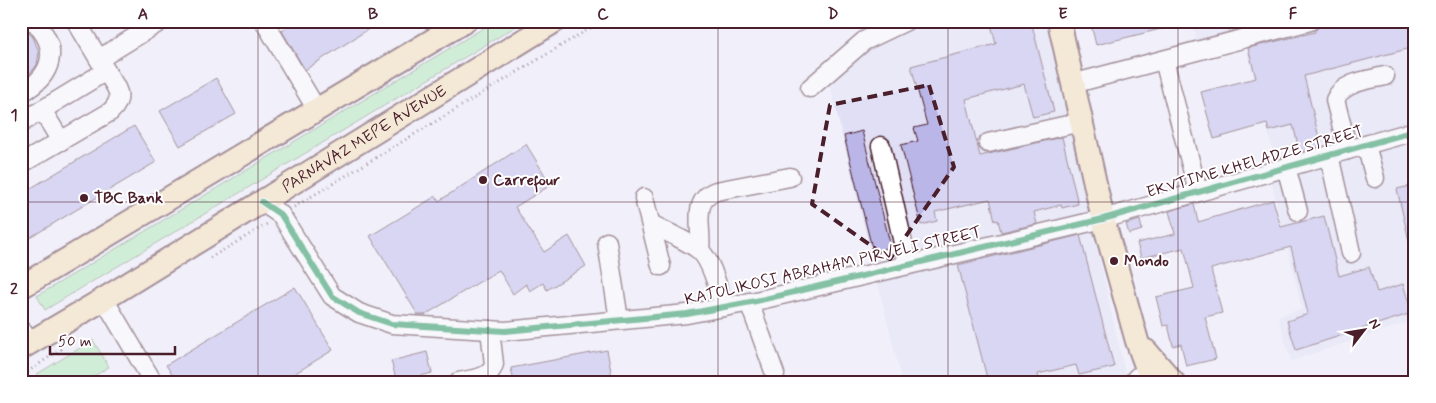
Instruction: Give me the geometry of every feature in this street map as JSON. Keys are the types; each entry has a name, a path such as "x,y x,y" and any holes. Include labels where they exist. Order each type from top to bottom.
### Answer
{"main road":[{"path":"21,287 465,21"},
{"name":"PARNAVAZ MEPE AVENUE","path":"24,340 104,299 555,21"},
{"path":"1059,21 1103,219 1137,341 1140,380"},
{"path":"1137,341 1173,382"}],"street":[{"path":"21,93 31,88 48,69 49,41 44,31 33,21"},
{"path":"21,164 110,112 119,100 119,94 76,21"},
{"path":"21,123 42,110 161,21"},
{"path":"264,21 317,110"},
{"path":"810,88 864,41 906,21"},
{"path":"1072,84 1299,23"},
{"path":"1164,60 1198,192"},
{"path":"1348,150 1335,100 1342,89 1385,76"},
{"path":"42,110 61,141"},
{"path":"988,143 1081,122"},
{"name":"EKVTIME KHELADZE STREET","path":"1103,219 1415,131"},
{"path":"1366,145 1375,178"},
{"path":"881,146 908,265"},
{"path":"1329,155 1351,253"},
{"path":"1286,167 1298,211"},
{"path":"700,250 699,211 701,202 708,194 790,177"},
{"path":"644,198 661,266"},
{"name":"KATOLIKOSI ABRAHAM PIRVELI STREET","path":"262,202 281,215 332,296 359,313 392,324 505,331 687,314 749,302 1103,219"},
{"path":"651,224 700,250 709,264 724,307"},
{"path":"607,242 619,320"},
{"path":"104,299 153,382"},
{"path":"749,302 775,374"},
{"path":"458,382 489,375 493,370 490,330"}],"path":[{"path":"206,261 602,21"},
{"path":"21,380 29,370 65,346"}],"highlighted area":[{"path":"929,85 954,167 890,259 812,204 830,105"}],"shaded area":[{"path":"922,21 1046,21 1127,382 902,382 828,77 882,30"},
{"path":"1191,21 1415,21 1415,320 1291,361 1278,316 1302,309 1271,179 1280,177 1241,30 1197,41"}],"green space":[{"path":"495,21 525,21 45,310 37,296"},
{"path":"93,340 109,367 84,382 42,382 37,374"}],"building":[{"path":"297,21 381,21 305,70 282,31"},
{"path":"990,21 1031,21 1054,112 1033,117 1024,84 966,99 980,156 1062,137 1078,204 1062,208 1061,205 1034,212 1037,224 1001,232 998,220 995,221 990,199 935,212 937,221 921,225 901,145 918,141 914,128 927,125 911,66 996,44"},
{"path":"1090,21 1172,21 1173,26 1096,45"},
{"path":"1326,21 1415,21 1415,47 1304,76 1321,146 1300,153 1293,125 1269,131 1267,124 1214,139 1201,92 1256,78 1248,48 1315,32 1320,23"},
{"path":"21,25 33,37 39,52 37,65 21,80"},
{"path":"216,78 236,114 180,146 160,111"},
{"path":"134,126 156,162 21,243 21,194"},
{"path":"862,131 891,247 873,252 844,136"},
{"path":"526,144 551,185 515,207 544,252 569,236 586,266 547,290 543,283 530,291 526,284 513,294 499,270 425,315 418,315 370,236 436,196 439,201"},
{"path":"1415,185 1415,241 1409,241 1397,189"},
{"path":"1273,200 1281,227 1324,216 1339,276 1369,267 1377,292 1403,284 1412,313 1296,350 1287,321 1308,314 1291,247 1211,269 1222,313 1205,317 1216,359 1186,366 1181,344 1173,346 1168,325 1163,326 1156,297 1194,288 1184,248 1141,258 1137,243 1175,234 1169,211 1194,204 1198,222"},
{"path":"1140,220 1142,230 1129,234 1126,224"},
{"path":"1080,235 1114,367 1079,375 1076,365 1038,374 1040,382 988,382 958,265"},
{"path":"295,287 333,350 281,382 177,382 166,365"},
{"path":"607,350 613,382 514,382 511,368"},
{"path":"427,352 432,373 397,382 391,361"}],"cycle path":[{"path":"262,202 281,215 332,296 359,313 392,324 505,331 687,314 756,301 1103,219 1415,131"}],"place":[{"name":"Carrefour","path":"483,180"},
{"name":"TBC Bank","path":"84,198"},
{"name":"Mondo","path":"1114,261"}]}
